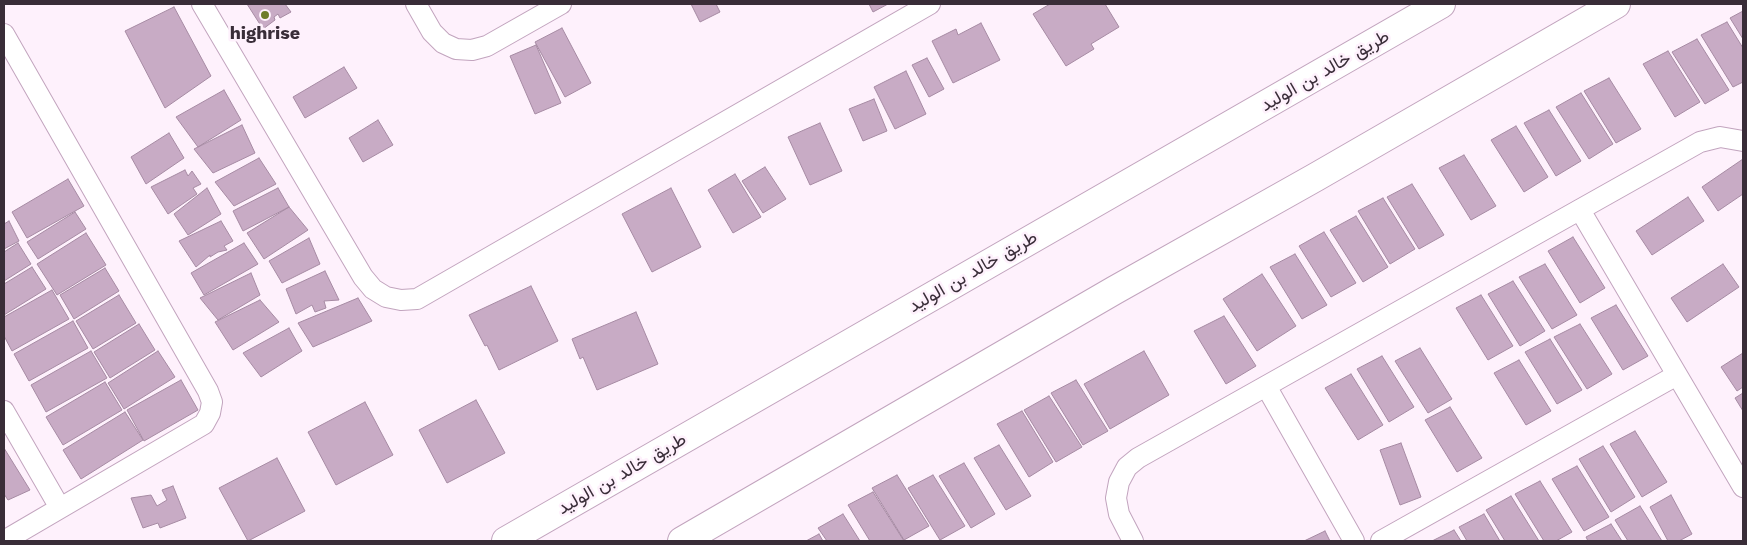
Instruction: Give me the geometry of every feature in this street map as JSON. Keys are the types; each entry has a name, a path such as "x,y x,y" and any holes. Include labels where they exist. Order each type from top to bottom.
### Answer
{"street":[{"path":"202,4 363,277 373,289 386,297 402,300 417,299 930,4"},
{"path":"416,4 432,32 443,43 456,48 472,50 487,46 561,4"},
{"name":"طريق خالد بن الوليد","path":"506,541 1441,4"},
{"path":"682,541 1115,290 1316,177 1616,4"},
{"path":"4,34 208,391 212,402 210,414 204,424 4,541"},
{"path":"1133,541 1119,514 1116,498 1119,482 1127,468 1138,458 1700,142 1720,137 1743,141"},
{"path":"1580,210 1743,487"},
{"path":"1381,541 1677,374"},
{"path":"1266,386 1354,541"},
{"path":"4,411 60,508"}],"building":[{"name":"highrise","path":"247,4 285,4 291,12 280,18 278,14 274,17 275,20 263,29"},
{"path":"691,4 716,4 720,12 700,22"},
{"path":"869,4 888,4 873,12"},
{"path":"1050,4 1105,4 1119,27 1091,44 1094,49 1066,66 1033,14"},
{"path":"174,7 211,76 165,108 125,31"},
{"path":"1743,11 1743,39 1730,18"},
{"path":"1727,22 1743,48 1743,82 1733,87 1701,35"},
{"path":"981,23 1000,60 953,83 932,41 956,29 958,35"},
{"path":"562,28 591,83 565,97 535,42"},
{"path":"1697,39 1729,90 1705,104 1672,52"},
{"path":"536,45 561,103 535,114 510,56"},
{"path":"1668,51 1700,102 1675,117 1643,64"},
{"path":"927,58 944,89 929,97 912,65"},
{"path":"344,67 357,88 305,118 293,97"},
{"path":"906,71 926,114 895,129 874,87"},
{"path":"1609,78 1641,129 1616,143 1584,91"},
{"path":"224,90 241,120 198,147 176,117"},
{"path":"1581,93 1613,144 1589,159 1556,107"},
{"path":"874,99 887,131 863,141 849,109"},
{"path":"1549,110 1581,161 1556,176 1524,123"},
{"path":"378,120 393,145 363,162 349,138"},
{"path":"820,123 842,171 810,185 788,137"},
{"path":"242,125 255,153 213,173 194,149"},
{"path":"1516,126 1548,177 1524,192 1491,140"},
{"path":"169,133 184,158 146,184 131,157"},
{"path":"1464,155 1496,206 1471,220 1439,168"},
{"path":"259,158 276,184 234,206 215,182"},
{"path":"1743,159 1743,194 1718,211 1702,187"},
{"path":"765,167 786,199 763,213 742,181"},
{"path":"185,170 188,176 192,171 201,184 193,188 197,194 168,214 151,187"},
{"path":"735,174 761,217 733,233 708,190"},
{"path":"68,179 84,206 27,238 12,212"},
{"path":"1412,184 1444,235 1419,249 1387,197"},
{"path":"207,188 221,214 188,235 174,214"},
{"path":"278,188 289,207 243,231 233,211"},
{"path":"671,188 701,247 652,272 622,214"},
{"path":"1688,197 1704,221 1652,255 1636,231"},
{"path":"1383,198 1415,249 1390,264 1358,211"},
{"path":"289,207 308,230 264,259 247,233"},
{"path":"75,212 86,229 38,259 27,242"},
{"path":"1356,216 1388,267 1363,282 1330,230"},
{"path":"9,221 19,241 4,249 4,224"},
{"path":"221,221 233,241 224,246 227,250 218,252 210,257 210,255 196,267 179,241"},
{"path":"1324,232 1356,283 1331,297 1299,246"},
{"path":"86,233 106,265 57,295 37,264"},
{"path":"1573,237 1605,288 1580,303 1548,251"},
{"path":"309,238 320,264 282,283 269,261"},
{"path":"18,243 31,264 4,281 4,252"},
{"path":"244,243 258,264 204,295 191,273"},
{"path":"1295,254 1327,305 1302,319 1270,267"},
{"path":"1545,264 1577,315 1552,329 1519,277"},
{"path":"1723,264 1739,287 1687,322 1671,298"},
{"path":"32,267 46,289 4,315 4,284"},
{"path":"105,268 119,291 74,319 60,295"},
{"path":"325,271 339,300 324,301 326,308 315,312 312,305 296,314 286,289"},
{"path":"251,273 260,295 218,320 200,298"},
{"path":"1262,274 1296,326 1257,351 1223,299"},
{"path":"1513,281 1545,331 1520,346 1488,294"},
{"path":"531,286 558,341 499,370 469,315"},
{"path":"52,290 69,319 12,351 4,336 4,317"},
{"path":"119,295 136,323 93,349 76,321"},
{"path":"1481,295 1513,346 1488,360 1456,308"},
{"path":"358,298 372,321 313,347 298,323"},
{"path":"260,300 279,322 233,350 215,322"},
{"path":"1616,305 1648,356 1623,370 1591,318"},
{"path":"636,312 658,364 597,390 583,357 580,359 572,339"},
{"path":"1224,316 1256,366 1226,384 1194,331"},
{"path":"73,321 88,348 29,381 14,354"},
{"path":"139,324 155,350 110,378 94,352"},
{"path":"1580,324 1612,374 1587,389 1554,337"},
{"path":"289,328 302,351 261,377 243,353"},
{"path":"1550,339 1582,390 1557,404 1525,352"},
{"path":"1420,348 1452,399 1428,413 1395,361"},
{"path":"91,351 107,378 46,412 31,385"},
{"path":"158,351 175,377 124,409 108,383"},
{"path":"1144,351 1169,395 1110,429 1084,384"},
{"path":"1743,353 1743,387 1737,391 1721,367"},
{"path":"1382,356 1414,407 1389,422 1357,369"},
{"path":"1519,360 1551,411 1526,425 1494,373"},
{"path":"1351,374 1383,425 1358,440 1325,388"},
{"path":"181,380 198,410 144,441 127,410"},
{"path":"1076,380 1108,431 1083,445 1051,393"},
{"path":"105,382 122,410 63,445 46,417"},
{"path":"1743,393 1743,411 1735,398"},
{"path":"1049,396 1082,447 1056,462 1024,410"},
{"path":"476,400 505,453 447,483 419,430"},
{"path":"365,402 393,455 336,485 308,432"},
{"path":"1450,407 1482,458 1457,472 1425,420"},
{"path":"1022,411 1053,462 1029,477 997,424"},
{"path":"125,412 143,440 81,479 63,450"},
{"path":"1635,431 1667,482 1642,497 1610,444"},
{"path":"1401,443 1421,497 1400,505 1380,450"},
{"path":"999,445 1031,496 1006,510 974,458"},
{"path":"1603,446 1635,497 1611,512 1579,459"},
{"path":"4,448 30,490 8,500 4,494"},
{"path":"277,458 305,511 248,541 219,488"},
{"path":"964,463 995,514 971,528 939,476"},
{"path":"1577,466 1609,517 1584,531 1552,479"},
{"path":"897,475 929,526 904,540 872,488"},
{"path":"933,475 965,526 940,540 908,488"},
{"path":"1540,481 1572,532 1556,541 1544,541 1515,494"},
{"path":"173,486 186,518 160,528 158,523 143,528 131,498 151,495 157,506 167,500 162,490"},
{"path":"873,492 904,541 870,541 848,505"},
{"path":"1671,495 1692,534 1679,541 1668,541 1650,507"},
{"path":"1511,496 1539,541 1505,541 1486,510"},
{"path":"1640,506 1662,541 1628,541 1615,520"},
{"path":"843,514 860,541 827,541 818,528"},
{"path":"1484,514 1500,541 1467,541 1459,527"},
{"path":"1611,524 1622,541 1588,541 1586,537"},
{"path":"1454,530 1461,541 1432,541"},
{"path":"1325,531 1330,541 1304,541"},
{"path":"819,534 823,541 806,541"}],"place":[{"name":"highrise","path":"265,15"}]}
